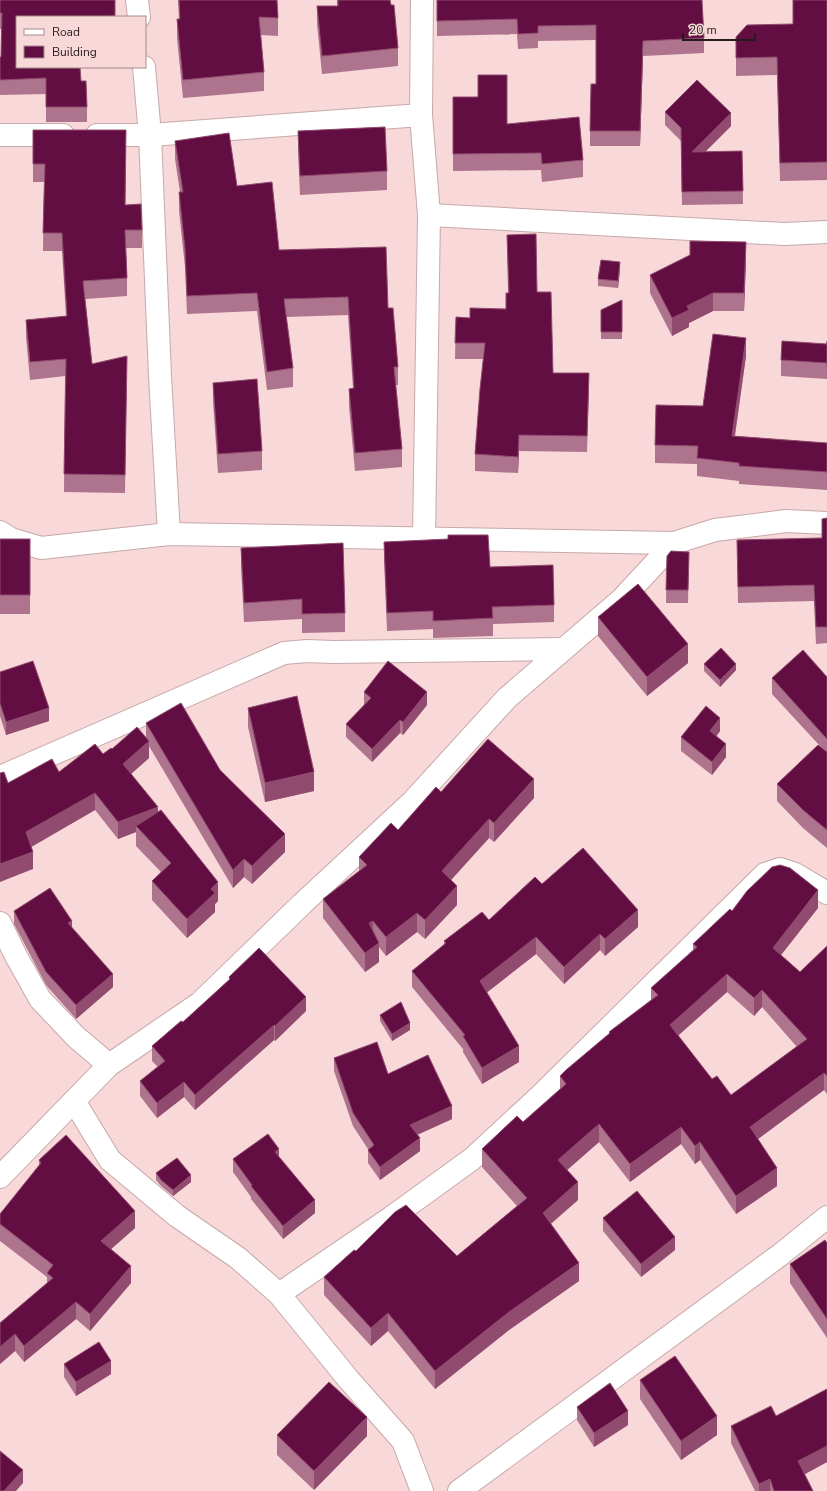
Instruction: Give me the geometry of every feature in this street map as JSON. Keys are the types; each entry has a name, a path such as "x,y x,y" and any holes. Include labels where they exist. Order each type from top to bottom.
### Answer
{"street":[{"path":"138,0 139,16"},
{"path":"422,0 421,115 429,215 424,538"},
{"path":"144,68 150,135 160,376 169,534"},
{"path":"0,134 150,135 421,115"},
{"path":"429,215 784,234 827,232"},
{"path":"0,532 11,539 41,548 169,534 674,543 715,530 786,520 827,523"},
{"path":"0,1177 109,1065 200,1004 302,904 413,801 508,698 622,599 674,543"},
{"path":"0,776 284,653 307,651 333,652 563,649"},
{"path":"279,1294 392,1217 472,1159 540,1096 765,874 780,869 795,874 827,893"},
{"path":"0,923 16,956 40,999 76,1037 109,1065"},
{"path":"74,1101 110,1160 178,1216 238,1258 279,1294 349,1380 403,1441 422,1491"},
{"path":"459,1491 773,1260 827,1217"}],"building":[{"path":"0,0 115,0 115,16 16,16 16,68 80,68 81,81 86,81 87,107 46,107 46,78 0,80 2,13 0,13"},
{"path":"179,0 277,0 278,18 259,17 264,72 183,80 177,19 180,19"},
{"path":"338,0 390,0 391,5 394,5 398,48 322,56 317,6 338,6"},
{"path":"437,0 702,0 704,38 643,41 640,131 590,131 591,84 596,84 596,25 538,26 538,33 518,34 517,19 437,21"},
{"path":"793,0 827,0 827,162 780,163 777,57 736,58 736,37 747,25 793,24"},
{"path":"478,75 507,75 507,124 579,117 583,160 542,164 541,153 453,154 453,97 478,97"},
{"path":"697,80 731,113 692,152 742,151 743,191 682,192 681,128 665,112"},
{"path":"385,127 387,171 300,176 298,131"},
{"path":"33,130 126,130 125,205 141,204 142,230 125,230 127,278 83,281 92,364 127,356 125,475 64,474 66,359 30,362 26,320 67,316 62,233 43,233 45,164 33,164"},
{"path":"229,133 237,186 272,182 279,250 386,247 388,308 393,308 398,367 394,367 402,449 355,453 349,389 354,388 348,297 284,299 293,368 267,372 257,293 187,296 185,249 179,192 183,192 175,141"},
{"path":"536,234 537,292 551,292 553,373 589,373 587,436 519,435 518,457 475,454 485,343 455,343 456,317 470,318 470,308 506,309 506,293 509,293 507,235"},
{"path":"690,241 746,242 744,293 713,293 687,306 689,310 672,318 650,275 690,255"},
{"path":"601,260 620,262 618,281 598,279"},
{"path":"622,300 622,332 601,332 601,310"},
{"path":"713,334 746,338 732,436 827,443 827,472 739,466 739,463 697,458 698,446 655,445 656,405 703,406"},
{"path":"782,341 827,344 827,363 781,360"},
{"path":"257,379 262,451 218,454 213,383"},
{"path":"827,518 827,627 816,627 814,585 738,587 737,540 822,538 822,519"},
{"path":"448,535 488,535 490,567 553,565 554,605 492,607 493,618 433,621 433,611 387,613 384,542 448,539"},
{"path":"0,539 30,539 30,595 0,595"},
{"path":"343,543 345,613 302,614 302,599 244,603 241,548"},
{"path":"671,551 689,552 688,590 666,590 667,556"},
{"path":"638,584 688,644 647,677 598,617"},
{"path":"721,648 736,664 720,680 704,664"},
{"path":"803,650 827,677 827,739 772,678"},
{"path":"33,661 49,708 6,722 0,703 0,672"},
{"path":"388,661 427,692 403,722 400,720 372,749 346,724 371,698 364,692"},
{"path":"297,696 314,772 265,783 248,708"},
{"path":"181,703 220,770 285,834 252,866 244,859 233,870 146,723"},
{"path":"706,706 720,718 710,731 726,744 712,762 681,737"},
{"path":"137,727 149,741 123,764 158,807 118,822 95,793 26,832 33,852 0,864 0,773 4,772 8,783 52,759 59,772 95,744 103,754 111,748 112,749"},
{"path":"488,739 534,779 494,823 489,819 442,871 457,886 425,920 417,913 386,937 373,921 369,923 379,943 365,953 323,899 367,865 359,857 391,823 398,830 436,787 441,792"},
{"path":"818,745 827,752 827,830 803,810 777,784"},
{"path":"161,810 218,882 211,889 215,893 187,919 152,881 171,863 136,826"},
{"path":"583,848 638,910 605,939 600,934 564,967 536,937 480,981 519,1046 482,1068 463,1036 465,1035 412,971 446,943 444,941 482,912 489,920 535,877 542,884"},
{"path":"780,865 790,868 818,890 773,948 800,972 827,946 827,1076 824,1073 750,1127 777,1168 736,1196 700,1142 695,1146 681,1127 630,1164 599,1124 558,1160 578,1182 543,1213 579,1263 509,1312 435,1371 388,1313 371,1328 324,1277 354,1250 356,1251 395,1212 406,1205 457,1256 527,1198 482,1149 517,1116 523,1122 566,1084 560,1076 566,1070 610,1033 609,1032 658,995 651,988 697,947 693,944 730,909 732,911 747,891 772,867","holes":["727,974 754,998 762,990 807,1039 731,1095 717,1076 712,1079 670,1025"]},
{"path":"50,888 72,921 68,923 113,974 76,1005 46,972 14,911"},
{"path":"259,948 306,997 275,1026 274,1025 195,1095 184,1082 157,1103 140,1081 165,1061 152,1046 181,1021 183,1022 230,979 229,977"},
{"path":"401,1002 410,1023 392,1034 380,1015"},
{"path":"377,1042 388,1074 428,1055 452,1106 410,1125 420,1138 380,1167 368,1150 374,1145 353,1113 334,1058"},
{"path":"268,1134 279,1149 275,1152 315,1200 283,1226 251,1186 252,1185 233,1159"},
{"path":"66,1135 135,1211 101,1241 131,1266 90,1314 76,1302 24,1346 15,1334 0,1347 0,1323 53,1278 47,1273 53,1265 0,1224 0,1214 41,1163 39,1160"},
{"path":"177,1158 191,1175 173,1190 161,1180 156,1173"},
{"path":"637,1191 675,1237 641,1264 603,1218"},
{"path":"825,1240 827,1243 827,1319 790,1264"},
{"path":"99,1342 111,1361 76,1382 64,1364"},
{"path":"675,1356 717,1416 681,1441 640,1380"},
{"path":"329,1382 367,1417 314,1471 277,1435"},
{"path":"610,1383 628,1411 594,1433 577,1407"},
{"path":"827,1389 827,1446 798,1461 813,1491 774,1491 770,1479 759,1484 731,1426 771,1406 776,1416"},
{"path":"0,1451 23,1470 4,1491 0,1491"}]}
